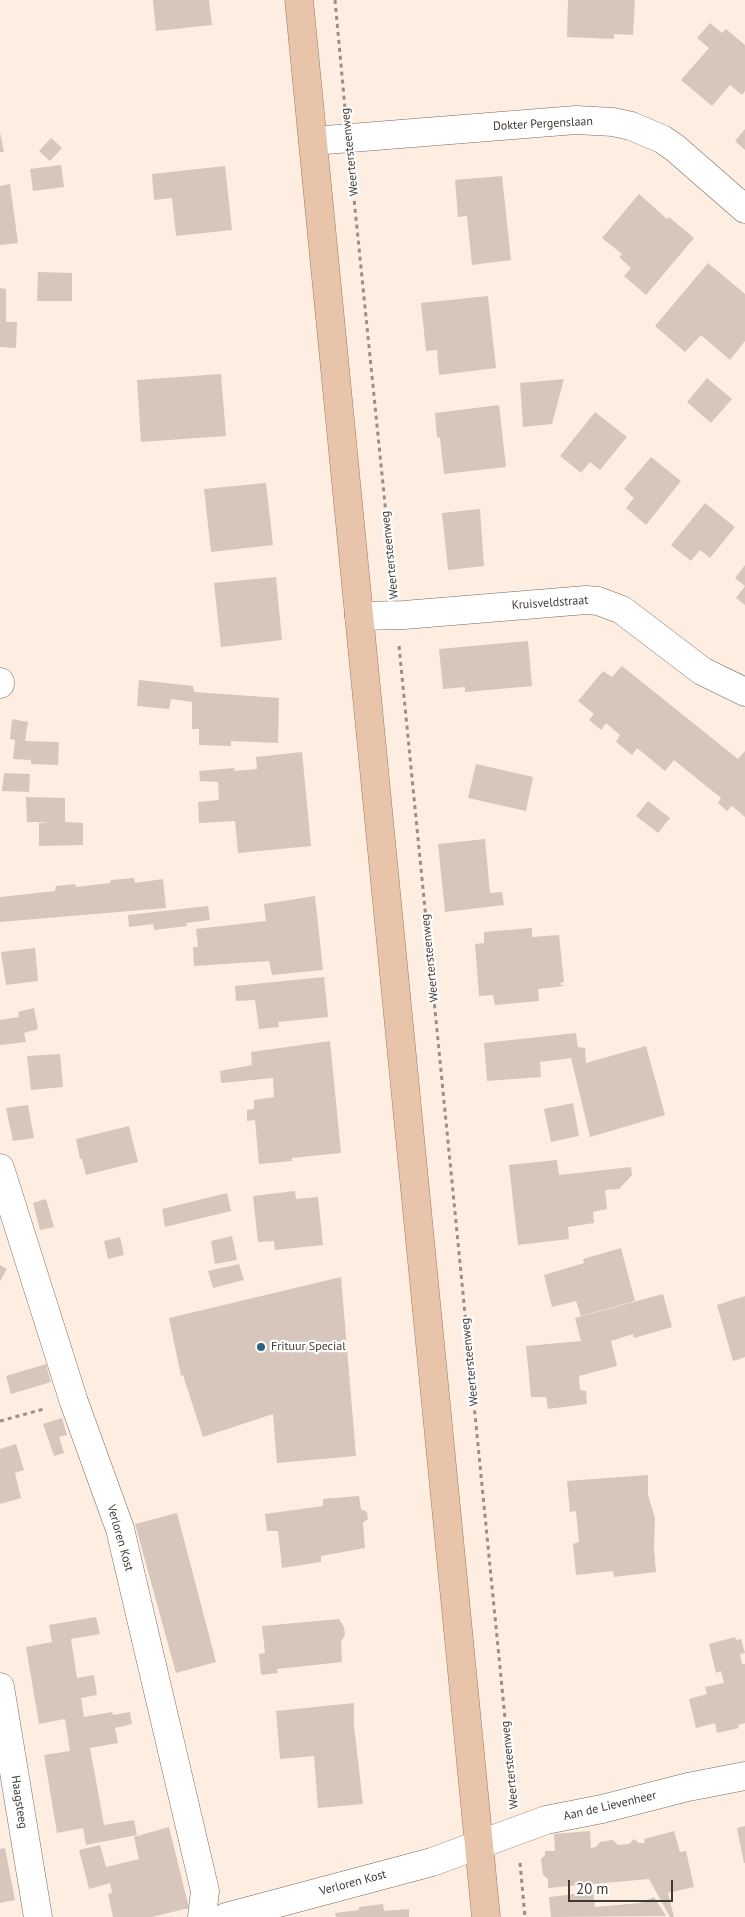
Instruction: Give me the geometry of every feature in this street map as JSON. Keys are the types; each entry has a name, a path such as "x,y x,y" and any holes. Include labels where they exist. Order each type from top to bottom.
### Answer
{"main road":[{"path":"299,0 486,1917"}],"street":[{"name":"Dokter Pergenslaan","path":"313,140 576,120 613,122 631,126 662,139 675,148 745,209"},
{"name":"Kruisveldstraat","path":"359,616 396,615 586,600 598,601 622,610 702,671 717,680 745,692"},
{"name":"Verloren Kost","path":"0,1168 74,1402 120,1529 205,1890 202,1917"},
{"name":"Haagsteeg","path":"0,1688 38,1917"},
{"name":"Aan de Lievenheer","path":"479,1845 546,1820 602,1809 688,1787 745,1776"},
{"name":"Verloren Kost","path":"226,1917 432,1862 479,1845"}],"path":[{"name":"Weertersteenweg","path":"335,0 525,1917"},
{"path":"0,1421 74,1402"}],"building":[{"path":"153,0 209,0 212,25 156,31"},
{"path":"568,0 635,0 633,35 614,34 614,39 567,37"},
{"path":"710,23 722,33 726,29 745,45 745,91 742,95 730,85 712,106 681,80 709,48 697,38"},
{"path":"745,129 745,150 735,141"},
{"path":"0,132 4,152 0,152"},
{"path":"51,138 62,148 50,161 39,151"},
{"path":"61,165 64,187 33,191 30,169"},
{"path":"225,166 232,230 176,236 172,198 154,200 152,174"},
{"path":"502,176 511,260 472,265 467,216 458,217 455,180"},
{"path":"10,184 18,243 0,245 0,186"},
{"path":"639,194 667,219 669,217 694,238 646,295 624,276 631,268 619,257 622,254 602,238"},
{"path":"708,263 745,294 745,341 730,360 701,335 685,352 655,326"},
{"path":"38,272 72,273 72,301 37,301"},
{"path":"0,288 6,289 6,322 17,322 16,348 0,347"},
{"path":"488,296 496,368 439,375 437,350 426,351 421,303"},
{"path":"221,374 226,436 141,442 137,380"},
{"path":"707,378 732,399 711,423 687,402"},
{"path":"564,379 552,424 523,427 520,383"},
{"path":"499,405 506,467 444,474 440,438 437,437 435,413"},
{"path":"595,412 627,437 600,470 590,462 581,473 560,456"},
{"path":"651,457 681,481 646,525 626,508 634,498 624,489"},
{"path":"266,483 273,545 211,552 204,489"},
{"path":"705,503 735,527 710,558 700,550 691,561 671,545"},
{"path":"480,509 484,566 448,570 442,513"},
{"path":"745,565 745,586 735,578"},
{"path":"276,577 282,640 221,647 214,583"},
{"path":"745,586 745,605 736,598"},
{"path":"528,641 532,686 465,692 465,687 443,689 439,649"},
{"path":"622,666 738,759 745,751 745,817 732,806 727,811 718,803 721,798 674,760 665,771 637,748 632,755 616,742 620,735 606,723 601,730 589,720 594,714 578,701 603,671 612,677"},
{"path":"139,680 193,686 194,692 279,698 278,743 231,741 231,746 199,745 199,729 192,729 192,702 171,699 169,709 137,706"},
{"path":"12,719 28,722 25,741 59,742 58,765 31,764 31,760 13,759 15,740 10,739"},
{"path":"302,752 311,846 238,853 235,821 199,823 198,802 219,800 218,782 200,781 199,771 234,768 235,771 257,769 256,757"},
{"path":"476,764 533,777 526,811 468,798"},
{"path":"4,773 30,774 29,792 2,791"},
{"path":"26,797 65,798 65,822 83,823 83,845 39,846 39,823 51,822 27,822"},
{"path":"648,801 670,818 658,833 636,816"},
{"path":"485,839 490,893 502,892 504,905 445,912 438,844"},
{"path":"134,878 135,883 163,879 166,908 0,922 0,897 55,891 56,886 75,884 76,887 110,883 111,880"},
{"path":"315,896 323,970 272,975 269,961 194,966 193,947 198,947 196,929 266,921 264,904"},
{"path":"208,906 210,920 186,923 187,926 154,930 153,924 129,927 128,915"},
{"path":"532,928 532,937 559,935 564,982 560,984 564,986 538,989 539,1001 495,1005 493,995 479,996 475,944 484,943 484,932"},
{"path":"35,948 38,981 6,985 1,952"},
{"path":"324,977 328,1017 278,1022 279,1027 259,1029 255,1000 236,1001 235,986"},
{"path":"34,1008 38,1029 24,1033 26,1042 0,1045 0,1020 19,1017 18,1012"},
{"path":"576,1033 578,1047 585,1048 586,1063 646,1046 665,1115 590,1137 571,1058 540,1062 541,1077 487,1081 484,1043"},
{"path":"330,1041 341,1153 292,1158 292,1161 259,1164 255,1120 247,1121 247,1110 254,1109 254,1100 274,1097 273,1078 221,1083 220,1071 252,1065 251,1052"},
{"path":"60,1054 63,1087 31,1090 27,1056"},
{"path":"573,1103 579,1136 551,1142 544,1109"},
{"path":"28,1105 34,1138 13,1141 6,1108"},
{"path":"129,1126 138,1162 86,1175 76,1139"},
{"path":"557,1160 559,1175 631,1167 632,1175 619,1189 605,1190 607,1209 593,1212 594,1223 568,1227 569,1239 518,1245 509,1165"},
{"path":"295,1191 296,1199 318,1197 323,1245 275,1250 274,1241 258,1242 253,1196"},
{"path":"227,1193 231,1211 165,1227 162,1209"},
{"path":"46,1199 54,1227 40,1230 33,1203"},
{"path":"232,1236 237,1260 215,1264 211,1241"},
{"path":"120,1237 124,1255 108,1259 104,1241"},
{"path":"621,1248 635,1301 581,1316 576,1301 552,1307 544,1275 584,1263 583,1259"},
{"path":"239,1264 244,1280 213,1288 208,1271"},
{"path":"0,1265 7,1269 0,1281"},
{"name":"Frituur Special","path":"341,1277 356,1456 277,1463 273,1414 203,1437 183,1375 181,1376 169,1318"},
{"path":"663,1294 672,1327 634,1338 633,1334 611,1341 617,1366 579,1376 580,1390 586,1391 587,1404 548,1409 546,1397 531,1397 526,1346 581,1341 575,1318"},
{"path":"745,1296 745,1357 733,1361 717,1305"},
{"path":"46,1364 51,1382 11,1394 6,1376"},
{"path":"62,1418 67,1435 59,1437 64,1453 54,1456 43,1424"},
{"path":"16,1444 24,1470 15,1473 21,1498 0,1504 0,1449"},
{"path":"648,1475 648,1495 655,1518 654,1549 656,1572 614,1577 613,1571 576,1575 573,1544 579,1542 576,1511 570,1512 567,1481"},
{"path":"359,1496 361,1509 367,1512 368,1519 363,1523 365,1548 321,1556 321,1562 282,1568 278,1531 267,1531 265,1514 323,1506 323,1499"},
{"path":"177,1513 216,1662 176,1673 135,1524"},
{"path":"96,1617 100,1634 71,1639 77,1678 94,1675 97,1695 81,1698 84,1717 112,1712 113,1715 130,1712 132,1724 115,1728 118,1743 90,1748 104,1825 134,1820 137,1835 86,1845 83,1828 57,1833 44,1755 70,1751 65,1719 39,1724 26,1647 52,1642 49,1625"},
{"path":"339,1619 344,1627 345,1635 341,1642 342,1662 277,1669 278,1673 261,1675 259,1654 265,1653 262,1626"},
{"path":"735,1637 736,1640 741,1639 745,1653 740,1654 742,1664 745,1664 745,1723 738,1725 739,1728 717,1733 715,1723 696,1728 689,1699 707,1694 705,1687 724,1683 721,1671 716,1673 709,1644"},
{"path":"354,1703 354,1725 363,1804 318,1808 314,1756 280,1759 276,1711"},
{"path":"745,1826 745,1863 744,1863 737,1828"},
{"path":"169,1827 189,1908 152,1917 113,1917 108,1894 112,1893 110,1883 89,1889 79,1850 100,1845 106,1867 139,1859 134,1837"},
{"path":"590,1831 591,1848 596,1847 600,1842 613,1840 618,1845 629,1844 634,1839 639,1843 645,1843 644,1839 674,1831 680,1852 686,1851 694,1887 668,1893 674,1917 670,1917 649,1879 548,1888 548,1879 543,1875 541,1859 545,1855 545,1851 555,1851 554,1834"},
{"path":"5,1848 15,1900 0,1903 0,1849"},
{"path":"593,1892 595,1907 640,1903 654,1897 666,1916 551,1917 549,1897"},
{"path":"383,1904 384,1911 409,1909 409,1917 336,1917 335,1913 359,1910 359,1907"}],"place":[{"name":"Frituur Special","path":"261,1347"}]}
